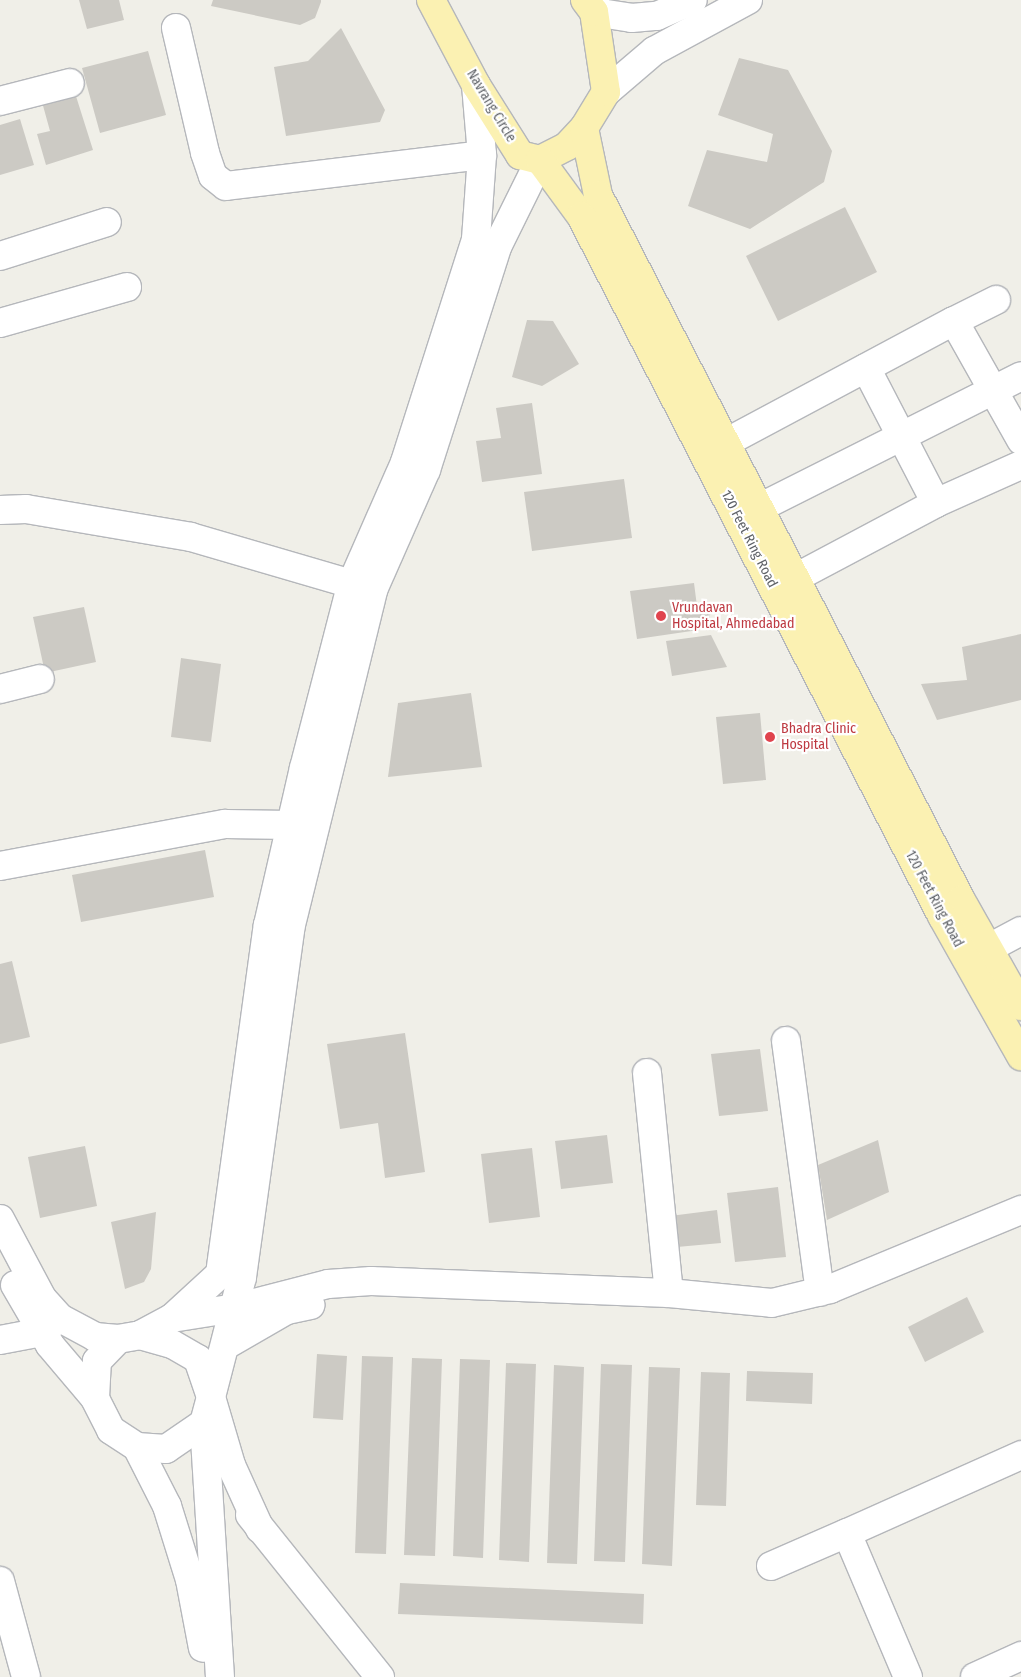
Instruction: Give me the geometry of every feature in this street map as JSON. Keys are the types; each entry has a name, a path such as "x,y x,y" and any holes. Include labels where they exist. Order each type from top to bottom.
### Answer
{"main road":[{"name":"Navrang Circle","path":"432,0 476,85 520,155 540,160"},
{"path":"540,160 567,146 584,128 606,92 591,4"},
{"name":"120 Feet Ring Road","path":"584,128 598,195 728,442 989,948 1021,1006"},
{"name":"120 Feet Ring Road","path":"540,160 581,216 942,916 1021,1056"}],"street":[{"path":"416,0 457,46"},
{"path":"591,4 632,18 657,16 693,0"},
{"path":"606,92 654,51 748,0"},
{"path":"176,28 213,176 226,186 243,188 349,169 482,155"},
{"path":"0,101 70,83"},
{"path":"172,1318 220,1274 268,925 291,825 362,587 405,462 476,239 482,155 476,85"},
{"path":"0,1257 51,1325 95,1398 111,1430 137,1447 166,1450 208,1410 228,1344 235,1308 290,929 362,587 426,470 498,245 540,160"},
{"path":"0,256 107,222"},
{"path":"0,323 127,286"},
{"path":"728,442 996,300"},
{"path":"954,321 1021,440"},
{"path":"866,368 936,503"},
{"path":"761,508 1021,376"},
{"path":"797,577 936,503 1021,465"},
{"path":"0,510 26,509 191,537 362,587"},
{"path":"0,689 40,679"},
{"path":"0,866 225,824 291,825"},
{"path":"989,948 1021,931"},
{"path":"786,1041 820,1292"},
{"path":"646,1072 669,1293"},
{"path":"95,1398 97,1361 129,1337 172,1318 235,1308 328,1284 371,1281 669,1293 772,1303 820,1292 1021,1210"},
{"path":"0,1220 42,1298 51,1325"},
{"path":"228,1344 287,1310 372,1298 773,1319 835,1305 1021,1227"},
{"path":"0,1340 51,1325 95,1337 129,1337 172,1344 198,1359 208,1410 220,1677"},
{"path":"208,1410 260,1529 380,1677"},
{"path":"137,1447 167,1506 184,1561 206,1677"},
{"path":"771,1566 1021,1455"},
{"path":"847,1533 908,1677"},
{"path":"0,1581 26,1677"},
{"path":"975,1677 1021,1656"}],"building":[{"path":"79,0 119,0 124,20 87,29"},
{"path":"213,0 321,0 321,2 315,18 300,25 211,6"},
{"path":"341,28 385,110 380,122 286,136 274,67 308,61"},
{"path":"148,51 166,115 100,133 82,68"},
{"path":"739,58 788,70 832,151 824,182 750,229 688,206 707,150 767,162 773,134 718,115"},
{"path":"75,93 93,150 46,165 37,134 50,131 42,102"},
{"path":"20,119 34,165 0,175 0,125"},
{"path":"845,207 877,272 778,321 746,256"},
{"path":"527,320 553,321 579,364 542,386 512,377"},
{"path":"532,403 542,474 482,482 476,441 501,438 496,408"},
{"path":"624,479 632,538 532,551 524,492"},
{"path":"694,583 698,614 709,612 712,628 637,639 630,591"},
{"path":"84,607 96,662 45,673 33,617"},
{"path":"1021,634 1021,700 937,720 921,684 967,680 962,647"},
{"path":"711,635 727,667 672,676 666,641"},
{"path":"181,658 221,664 211,742 171,737"},
{"path":"471,693 482,767 388,777 398,703"},
{"path":"760,713 766,780 723,784 716,717"},
{"path":"205,850 214,897 81,922 72,875"},
{"path":"12,961 30,1037 0,1044 0,964"},
{"path":"405,1033 425,1172 385,1178 378,1123 340,1129 327,1044"},
{"path":"760,1049 768,1111 719,1116 711,1054"},
{"path":"607,1135 613,1183 561,1189 555,1141"},
{"path":"878,1140 889,1192 827,1220 818,1165"},
{"path":"85,1146 97,1206 40,1218 28,1157"},
{"path":"532,1148 540,1217 489,1223 481,1154"},
{"path":"778,1187 786,1257 735,1262 727,1193"},
{"path":"717,1210 721,1243 677,1247 670,1216"},
{"path":"156,1212 151,1269 144,1282 125,1289 111,1222"},
{"path":"967,1297 984,1332 925,1362 908,1327"},
{"path":"317,1354 347,1356 343,1420 313,1418"},
{"path":"362,1356 393,1357 386,1554 355,1553"},
{"path":"412,1358 442,1359 435,1556 404,1555"},
{"path":"460,1359 490,1360 483,1558 453,1556"},
{"path":"506,1363 536,1364 529,1562 499,1560"},
{"path":"601,1364 632,1365 625,1562 594,1561"},
{"path":"554,1365 584,1367 577,1564 547,1563"},
{"path":"649,1367 680,1368 672,1566 642,1564"},
{"path":"747,1371 813,1373 812,1404 746,1401"},
{"path":"701,1372 730,1373 726,1506 696,1505"},
{"path":"400,1583 644,1594 643,1624 398,1614"}],"place":[{"name":"Vrundavan Hospital, Ahmedabad","path":"661,616"},
{"name":"Bhadra Clinic Hospital","path":"770,737"}]}
